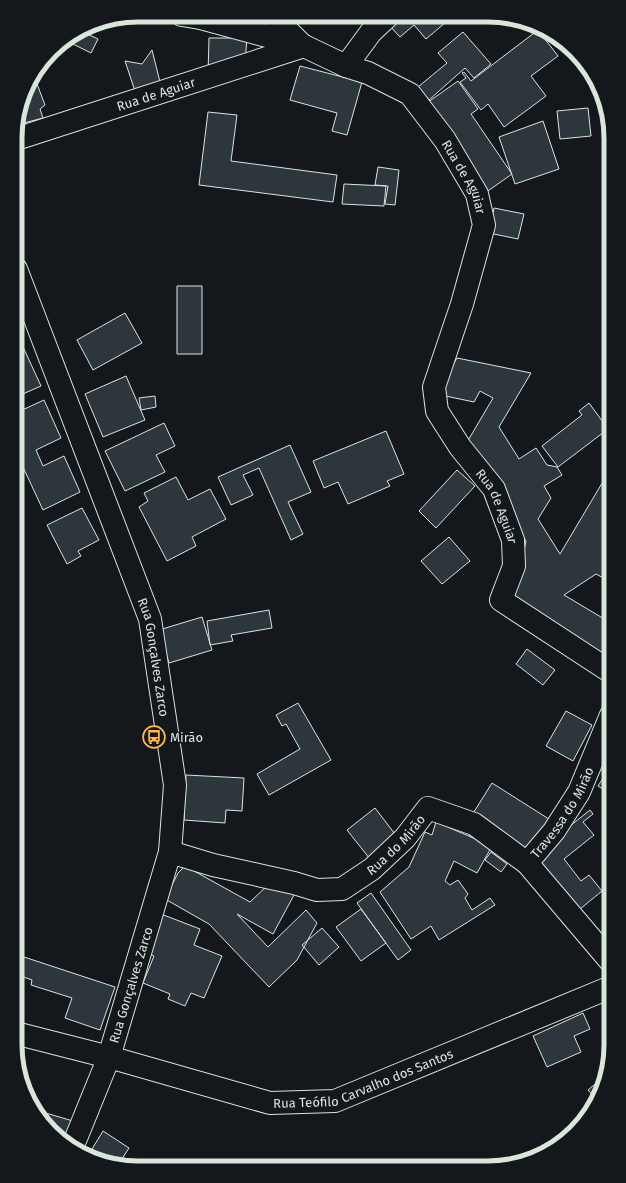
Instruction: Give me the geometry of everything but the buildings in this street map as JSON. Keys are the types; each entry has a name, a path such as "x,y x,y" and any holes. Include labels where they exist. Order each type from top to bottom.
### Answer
{"street":[{"path":"215,22 304,46"},
{"path":"279,22 304,46"},
{"path":"346,66 371,32 382,22"},
{"name":"Rua de Aguiar","path":"22,137 304,46 346,66 368,73 410,94 445,140 477,194 484,225 462,304 434,387 437,411 460,448 494,489 513,540 514,566 501,600 604,667"},
{"name":"Rua Gonçalves Zarco","path":"22,285 150,619 175,785 170,852 109,1057 75,1141"},
{"name":"Travessa do Mirão","path":"527,863 554,831 579,792 604,732"},
{"name":"Rua do Mirão","path":"170,852 213,865 294,883 317,890 342,889 372,869 405,838 428,808 474,824 527,863 604,954"},
{"name":"Rua Teófilo Carvalho dos Santos","path":"22,1035 109,1057 270,1103 335,1101 604,991"}],"place":[{"name":"Mirão","path":"154,737"}]}
